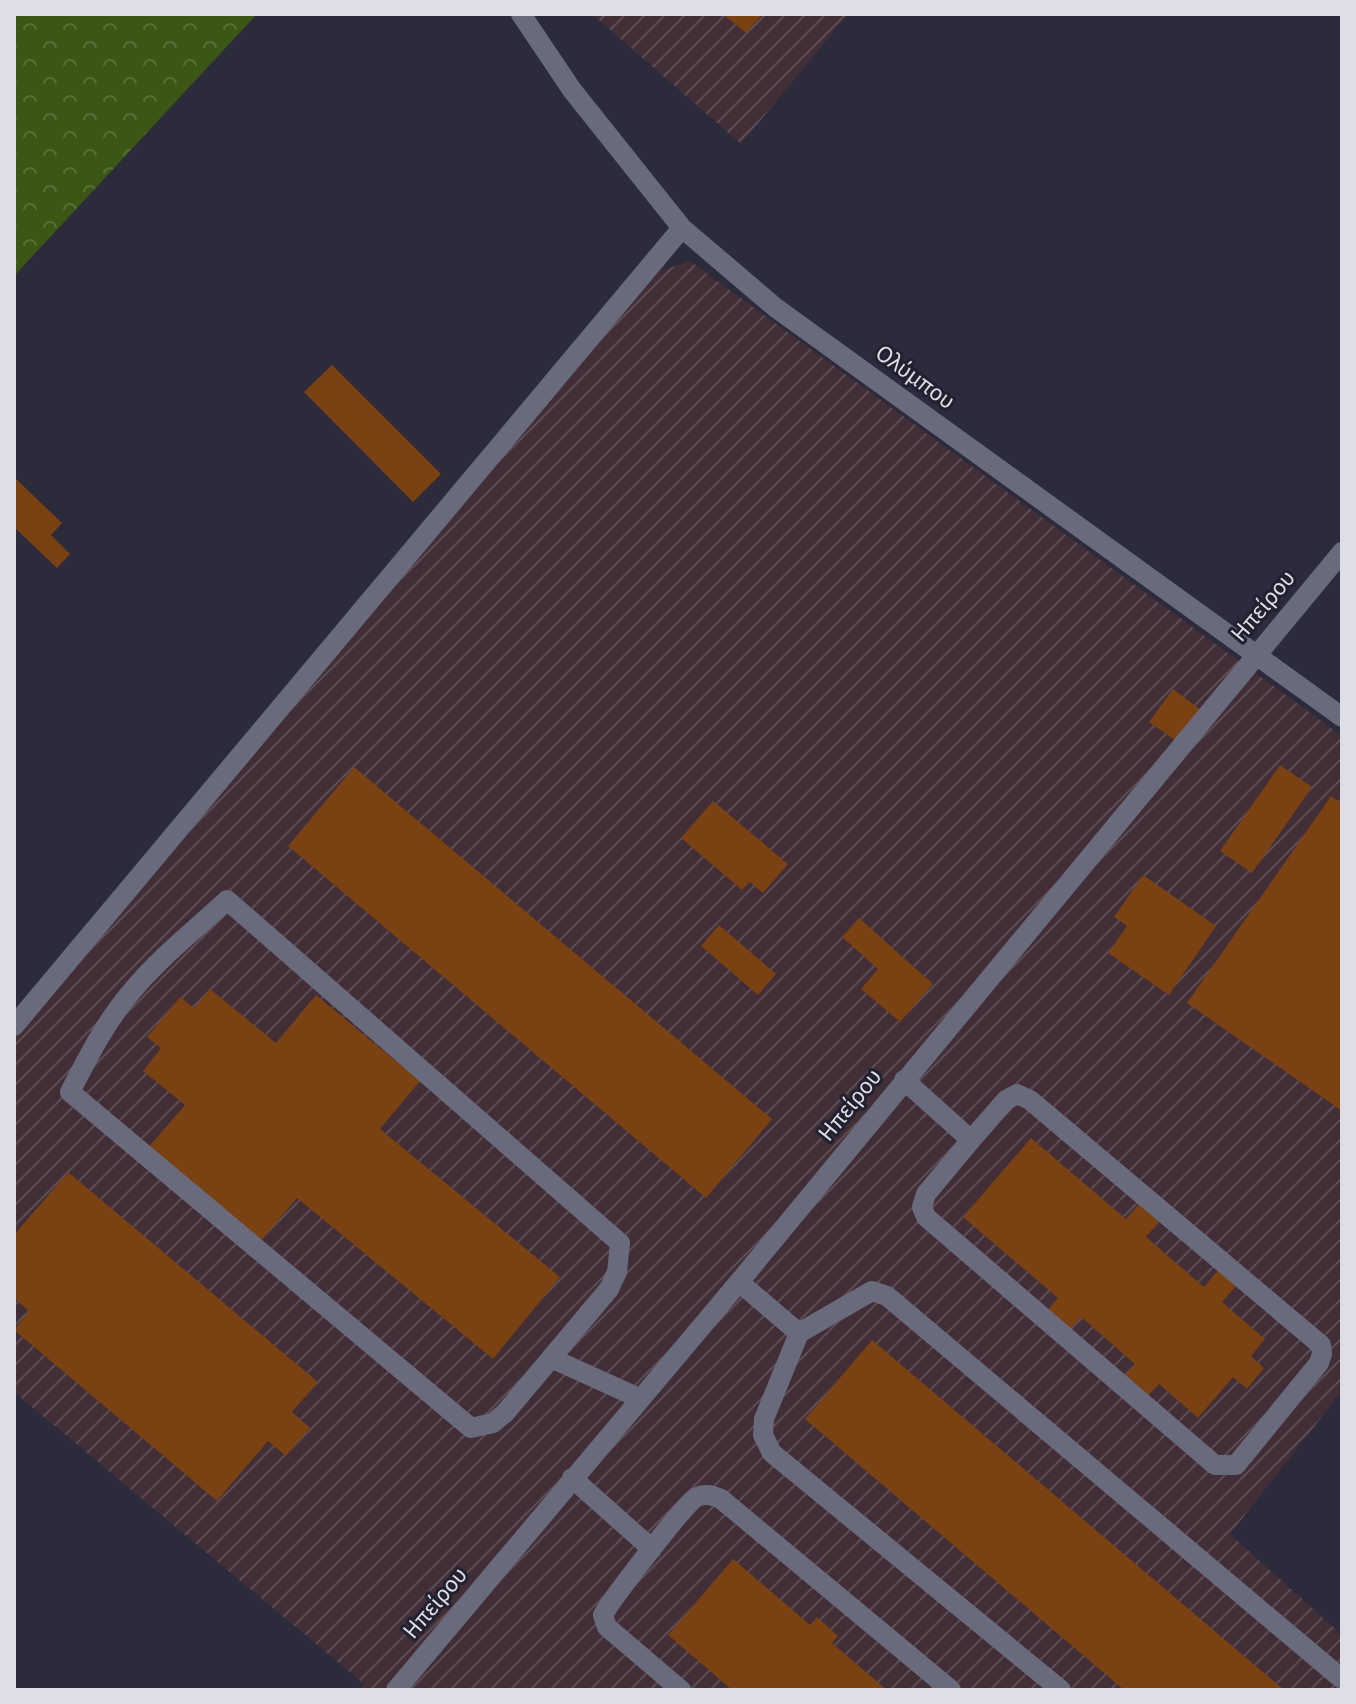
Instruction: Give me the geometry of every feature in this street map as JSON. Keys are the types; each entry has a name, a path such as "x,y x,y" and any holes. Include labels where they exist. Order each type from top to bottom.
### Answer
{"street":[{"name":"Ολύμπου","path":"521,14 572,90 682,228 776,308 1342,717"},
{"path":"14,1026 682,228"},
{"name":"Ηπείρου","path":"396,1690 739,1282 1342,552"},
{"path":"227,900 620,1243 617,1272 609,1289 553,1359 505,1413 493,1423 471,1428 70,1092 109,1022 132,992 159,962 227,900"},
{"path":"904,1080 971,1140"},
{"path":"1017,1094 1030,1100 1321,1345 1319,1363 1236,1465 1215,1465 926,1217 922,1207 926,1194 971,1140 1006,1100 1017,1094"},
{"path":"739,1282 799,1333"},
{"path":"1061,1690 772,1453 763,1435 764,1419 799,1333 872,1291 887,1296 1342,1679"},
{"path":"553,1359 639,1398"},
{"path":"572,1478 652,1549"},
{"path":"681,1690 607,1627 603,1615 695,1497 710,1494 721,1499 951,1690"}],"shaded area":[{"path":"592,14 848,14 741,144"},
{"path":"690,261 1342,736 1342,1391 1230,1534 1342,1635 1342,1690 360,1690 364,1684 14,1392 14,1038 654,273"}],"green space":[{"path":"14,14 257,14 14,276"}],"building":[{"path":"723,14 763,14 746,33"},
{"path":"332,365 441,474 413,502 304,392"},
{"path":"14,477 62,523 51,535 70,554 57,568 14,527"},
{"path":"1173,689 1201,710 1178,742 1149,722"},
{"path":"1280,765 1312,787 1252,873 1220,851"},
{"path":"354,767 772,1119 706,1198 288,846"},
{"path":"1331,796 1342,804 1342,1111 1187,1003"},
{"path":"713,801 788,864 763,893 750,882 742,890 681,838"},
{"path":"1143,875 1216,926 1169,995 1108,953 1127,926 1114,917"},
{"path":"859,918 933,984 900,1022 861,989 878,969 842,937"},
{"path":"719,925 776,974 758,995 701,946"},
{"path":"210,989 276,1043 316,995 420,1081 380,1129 560,1277 493,1359 297,1198 258,1244 146,1150 185,1105 143,1071 161,1048 147,1037 180,997 194,1008"},
{"path":"1031,1138 1126,1219 1141,1202 1161,1220 1146,1237 1204,1287 1219,1269 1237,1285 1222,1302 1265,1339 1251,1356 1264,1368 1247,1389 1233,1377 1198,1418 1159,1384 1147,1397 1123,1377 1135,1364 1081,1317 1068,1331 1046,1312 1058,1298 963,1217"},
{"path":"68,1172 318,1382 292,1412 310,1428 286,1456 268,1441 217,1501 14,1330 29,1311 14,1298 14,1235"},
{"path":"872,1340 1284,1690 1124,1690 805,1419"},
{"path":"733,1559 810,1625 817,1617 838,1636 832,1643 887,1690 732,1690 668,1635"}]}
